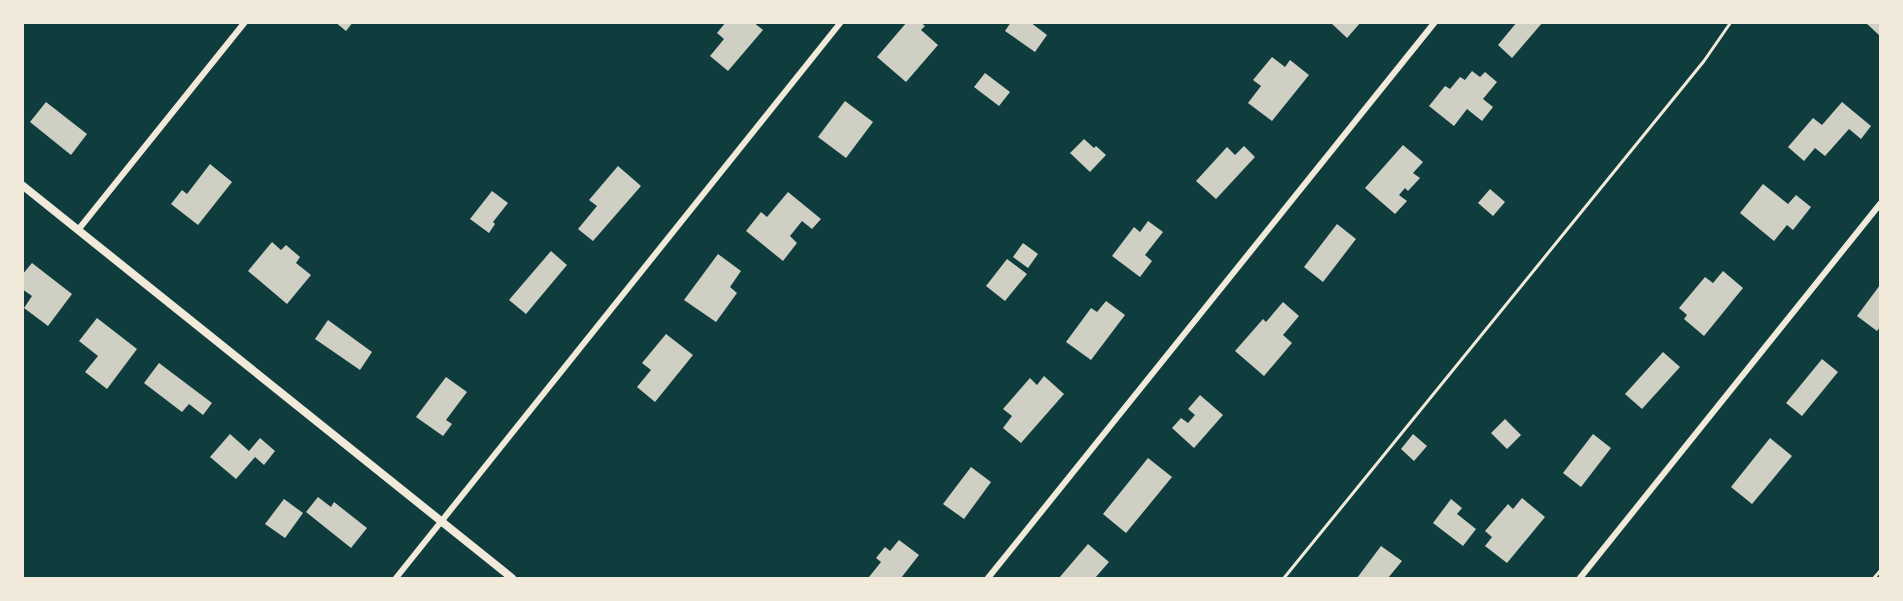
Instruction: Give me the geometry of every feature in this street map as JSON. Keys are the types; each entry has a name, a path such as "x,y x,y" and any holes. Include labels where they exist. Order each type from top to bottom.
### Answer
{"street":[{"path":"78,230 245,22"},
{"path":"396,579 841,22"},
{"path":"988,579 1435,22"},
{"path":"22,185 512,579"},
{"path":"1580,579 1881,204"}],"lane":[{"path":"1284,579 1704,61 1731,22"},
{"path":"1874,579 1881,571"}],"building":[{"path":"335,22 353,22 346,31"},
{"path":"726,22 734,24 753,22 763,30 728,71 710,56 724,39 717,33"},
{"path":"907,22 920,22 925,26 921,30 938,45 906,82 877,57"},
{"path":"1011,22 1030,22 1047,35 1035,52 1005,31"},
{"path":"1330,22 1361,22 1347,38"},
{"path":"1517,22 1543,22 1512,58 1498,45"},
{"path":"1865,22 1880,22 1880,36"},
{"path":"1272,57 1285,67 1290,60 1309,75 1272,121 1248,103 1261,86 1253,80"},
{"path":"1472,71 1480,77 1485,72 1497,82 1483,99 1493,107 1482,121 1467,109 1454,126 1429,106 1445,86 1450,89 1460,77 1465,80"},
{"path":"985,73 1010,92 999,106 974,87"},
{"path":"845,101 873,122 846,158 818,137"},
{"path":"46,102 87,134 71,155 30,122"},
{"path":"1842,102 1871,126 1861,139 1849,129 1825,156 1815,148 1804,161 1788,147 1813,118 1822,125"},
{"path":"1084,139 1106,155 1090,172 1070,153"},
{"path":"1403,145 1423,162 1413,173 1420,178 1408,191 1405,188 1399,195 1407,201 1395,214 1365,188"},
{"path":"1244,146 1255,157 1216,199 1196,181 1227,147 1235,155"},
{"path":"210,164 232,182 198,225 171,204 182,190 187,194"},
{"path":"618,166 641,186 593,241 578,229 597,206 589,200"},
{"path":"1763,184 1788,204 1796,195 1811,207 1793,230 1787,225 1774,241 1740,213"},
{"path":"1490,189 1505,202 1493,216 1478,203"},
{"path":"492,191 508,203 493,222 495,224 489,233 470,219"},
{"path":"788,192 821,219 812,229 802,221 790,236 797,243 783,261 746,231 761,212 767,217"},
{"path":"1148,221 1163,232 1145,255 1152,261 1140,277 1112,256 1134,227 1140,232"},
{"path":"1337,224 1356,239 1323,282 1304,267"},
{"path":"272,242 281,250 286,245 300,257 296,263 311,275 287,304 248,271"},
{"path":"1023,243 1038,254 1028,268 1013,257"},
{"path":"551,251 567,265 526,314 509,300"},
{"path":"718,254 741,271 730,287 737,293 716,322 684,300"},
{"path":"1007,259 1027,274 1005,301 986,286"},
{"path":"32,263 72,294 48,326 24,308 32,296 22,289 22,275"},
{"path":"1723,271 1743,288 1704,336 1684,319 1687,315 1679,308 1705,277 1713,283"},
{"path":"1880,285 1880,327 1877,331 1857,316"},
{"path":"1106,301 1125,315 1091,360 1066,342 1091,308 1097,312"},
{"path":"1283,302 1299,316 1283,335 1292,343 1264,376 1235,351 1263,319 1266,322"},
{"path":"97,318 137,349 107,389 85,372 98,356 79,341"},
{"path":"328,320 372,352 360,370 315,339"},
{"path":"666,334 693,355 655,402 637,387 651,370 642,363"},
{"path":"1663,352 1680,367 1642,409 1625,394"},
{"path":"1822,359 1838,372 1802,416 1786,403"},
{"path":"159,363 212,403 203,415 189,404 182,412 144,383"},
{"path":"1044,376 1064,394 1021,443 1003,428 1012,416 1003,409 1030,378 1037,385"},
{"path":"446,377 467,392 446,420 452,424 443,436 416,417"},
{"path":"1200,395 1223,415 1194,448 1172,428 1181,418 1188,423 1195,415 1188,409"},
{"path":"1505,419 1521,435 1507,449 1491,433"},
{"path":"230,434 249,451 260,438 275,451 264,465 255,457 236,479 210,457"},
{"path":"1413,434 1427,446 1414,461 1401,449"},
{"path":"1593,434 1611,448 1581,487 1563,473"},
{"path":"1770,438 1792,456 1752,504 1731,487"},
{"path":"1148,458 1172,477 1126,533 1103,514"},
{"path":"971,467 991,482 964,519 943,504"},
{"path":"318,497 331,507 334,502 367,528 351,548 306,512"},
{"path":"1522,498 1545,517 1507,563 1485,546 1492,537 1485,531 1508,504 1513,509"},
{"path":"284,499 303,513 285,538 265,524"},
{"path":"1451,499 1462,508 1457,514 1476,529 1463,546 1433,523"},
{"path":"899,540 919,555 901,578 869,577 881,562 876,558 885,547 890,551"},
{"path":"1088,544 1109,562 1095,578 1059,578"},
{"path":"1381,546 1402,561 1388,578 1357,578"}]}
